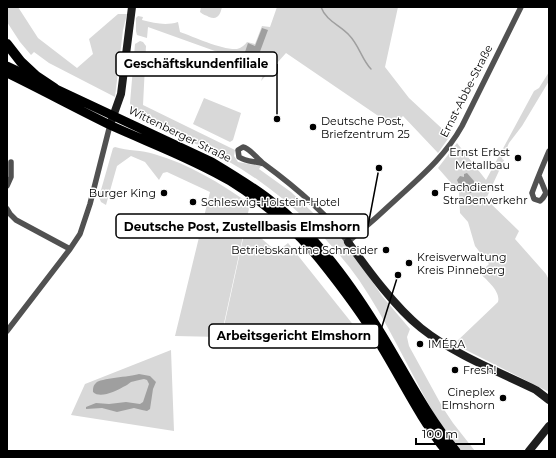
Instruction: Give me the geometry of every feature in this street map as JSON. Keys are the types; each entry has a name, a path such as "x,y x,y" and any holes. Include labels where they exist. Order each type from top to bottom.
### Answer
{"highway":[{"path":"7,44 20,62 36,76 54,88"}],"main road":[{"name":"Wittenberger Straße","path":"7,66 185,148 222,168 271,201 297,224 335,265 384,338 402,371 435,424 456,451"},
{"name":"Wittenberger Straße","path":"7,73 110,125 167,150 229,181 266,206 291,229 319,259 378,341 428,426 446,451"}],"street":[{"path":"7,331 70,249 80,234 86,220 110,125 121,94 132,7"},
{"name":"Ernst-Abbe-Straße","path":"348,242 385,211 430,169 452,143 462,126 521,7"},
{"path":"539,176 549,151"},
{"path":"7,186 11,177 11,162"},
{"path":"264,164 286,180 334,226 401,309 421,328 448,348 549,396"},
{"path":"7,209 16,220 70,249"},
{"path":"539,392 549,400"},
{"path":"529,451 549,426"}],"shaded area":[{"path":"7,7 18,7 38,38 77,68 93,54 89,39 118,14 127,14 123,30 115,97 49,63 34,52 31,55 20,42 7,22"},
{"path":"201,7 222,7 219,14 215,18 201,13"},
{"path":"277,7 398,7 385,67 409,98 450,136 438,153 403,116 393,126 286,53 261,81 265,69 148,27 147,38 137,35 136,31 136,18 138,16 143,17 142,20 156,23 169,24 178,22 180,32 216,45 237,49 247,42 255,44 262,26 270,27"},
{"path":"262,28 268,30 258,57 245,52 248,43 255,46"},
{"path":"140,41 146,46 143,105 235,150 234,156 238,162 261,166 259,169 291,192 328,227 330,225 347,244 382,296 410,329 407,337 409,346 443,408 475,451 461,451 439,422 388,328 359,280 337,252 300,213 272,190 228,161 197,144 133,114 130,103 135,44"},
{"path":"549,72 549,81 522,126 509,143 502,159 504,160 486,199 519,231 515,239 546,274 549,280 549,392 454,344 498,302 498,298 495,290 480,273 489,264 475,246 468,222 460,213 459,192 438,168 457,143 486,180 534,91 539,88"},
{"path":"204,98 241,113 233,140 230,142 193,124"},
{"path":"115,147 149,153 180,163 216,182 250,204 221,337 175,336 210,192 167,172 163,173 159,180 145,162 131,156 117,166 106,205 101,202 99,197 113,148"},
{"path":"467,173 474,181 475,189 471,193 465,192 460,187 457,180 460,176 464,177 464,174"},
{"path":"246,225 277,252 288,243 359,332 344,339 221,340"},
{"path":"171,350 174,431 71,415 85,384"},
{"path":"139,374 150,376 156,382 153,389 150,409 147,411 134,408 117,412 102,408 86,409 86,407 96,403 109,404 126,402 140,404 143,402 149,384 147,380 144,379 131,382 108,394 100,395 93,392 94,386 99,381"}],"waterway":[{"path":"321,7 326,16 352,39 371,69"}],"place":[{"name":"Geschäftskundenfiliale","path":"277,119"},
{"name":"Deutsche Post, Briefzentrum 25","path":"313,127"},
{"name":"Ernst Erbst Metallbau","path":"518,158"},
{"name":"Deutsche Post, Zustellbasis Elmshorn","path":"379,168"},
{"name":"Burger King","path":"164,193"},
{"name":"Fachdienst Straßenverkehr","path":"435,193"},
{"name":"Schleswig-Holstein-Hotel","path":"193,202"},
{"name":"Betriebskantine Schneider","path":"386,250"},
{"name":"Kreisverwaltung Kreis Pinneberg","path":"409,263"},
{"name":"Arbeitsgericht Elmshorn","path":"398,275"},
{"name":"IMÉRA","path":"420,344"},
{"name":"Fresh!","path":"455,370"},
{"name":"Cineplex Elmshorn","path":"503,398"}]}
